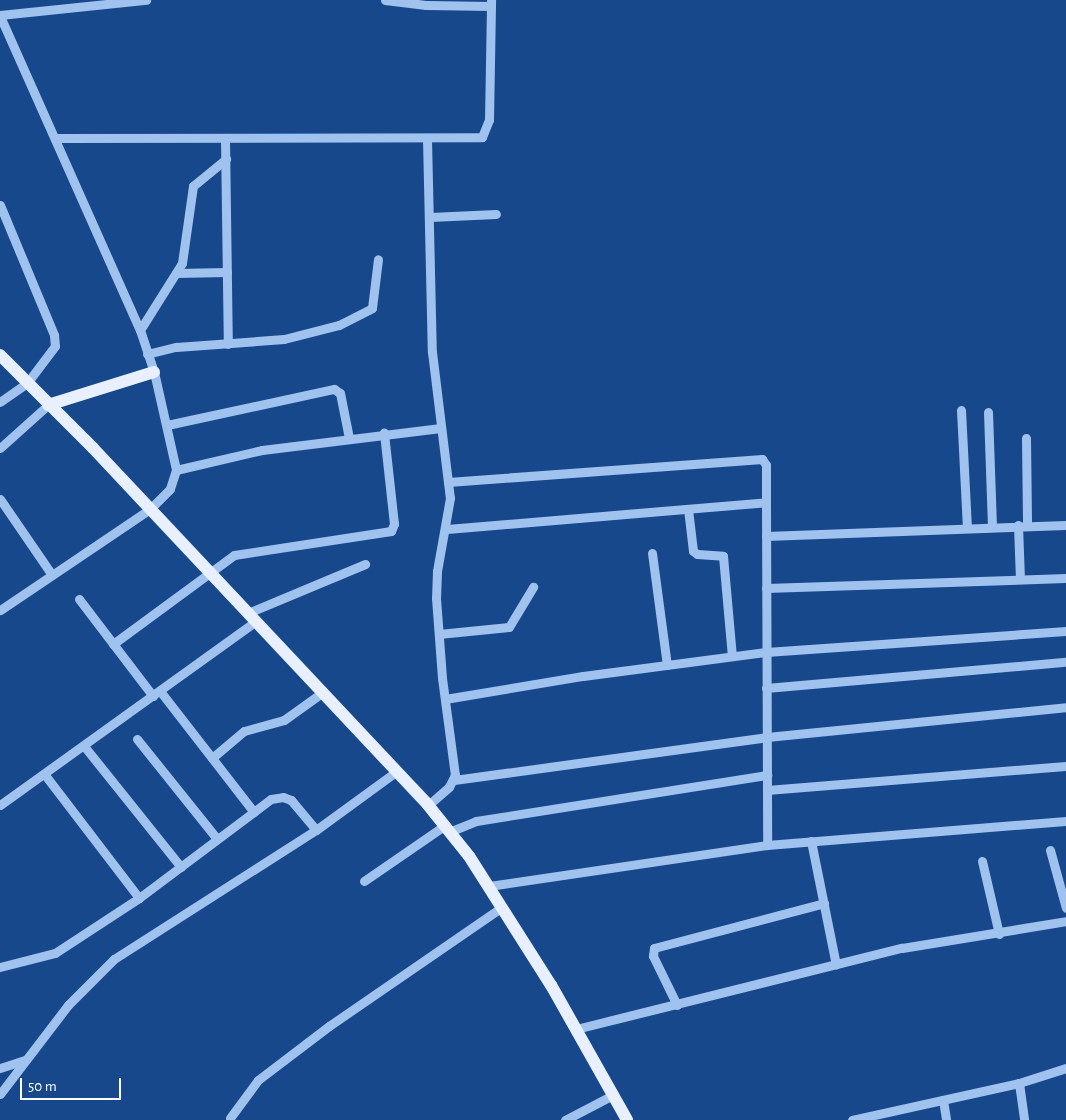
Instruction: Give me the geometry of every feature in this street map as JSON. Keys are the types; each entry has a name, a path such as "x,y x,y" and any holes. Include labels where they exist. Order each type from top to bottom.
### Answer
{"main road":[{"path":"0,356 150,509 428,805 489,886 576,1029 627,1120"},
{"path":"48,404 154,372"}],"street":[{"path":"0,610 150,509 170,489 176,470 154,372 140,330 0,16 146,0"},
{"path":"56,138 226,140 482,137 487,130 491,3 426,5 385,0"},
{"path":"427,139 432,352 448,482 447,529 436,584 439,634 454,780"},
{"path":"226,140 228,344"},
{"path":"140,330 176,273 186,249 190,192 201,177 226,159"},
{"path":"0,205 54,335 55,346 28,383 0,402"},
{"path":"430,216 496,214"},
{"path":"147,354 176,347 228,344 300,336 339,325 367,312 373,303 378,259"},
{"path":"176,273 227,272"},
{"path":"167,424 334,389 340,393 349,438"},
{"path":"0,448 48,404"},
{"path":"961,410 967,528"},
{"path":"988,412 992,526"},
{"path":"176,470 262,450 384,433 441,428"},
{"path":"114,644 234,555 247,551 391,531 394,524 384,433"},
{"path":"1020,578 1026,438"},
{"path":"448,482 762,459 766,465 768,845"},
{"path":"0,499 52,575"},
{"path":"447,529 766,502"},
{"path":"688,509 693,551 698,554 723,556 732,656"},
{"path":"766,536 992,526 1066,525"},
{"path":"652,553 667,665"},
{"path":"0,805 156,693 252,617 365,564"},
{"path":"766,588 1020,578 1066,578"},
{"path":"439,634 509,627 533,587"},
{"path":"79,599 114,644 212,758 254,812"},
{"path":"445,699 766,652 1066,631"},
{"path":"766,688 1066,662"},
{"path":"212,758 244,731 284,720 323,692"},
{"path":"428,805 454,780 767,736 1066,708"},
{"path":"137,739 217,839"},
{"path":"84,746 181,867"},
{"path":"767,790 1066,766"},
{"path":"0,1094 68,1005 114,959 316,830 397,770"},
{"path":"44,775 139,898"},
{"path":"364,881 446,829 476,821 767,775"},
{"path":"0,967 55,953 139,898 272,799 283,797 291,800 316,830"},
{"path":"489,886 768,845 1066,821"},
{"path":"811,841 836,965"},
{"path":"1050,850 1066,908"},
{"path":"982,861 999,934"},
{"path":"677,1005 653,956 654,948 824,903"},
{"path":"230,1118 258,1080 336,1021 502,907"},
{"path":"576,1029 902,948 999,934 1066,921"},
{"path":"0,1068 25,1060"},
{"path":"852,1120 869,1118 1019,1083 1066,1068"},
{"path":"1019,1083 1024,1120"},
{"path":"565,1120 613,1095"},
{"path":"943,1100 946,1120"}]}
